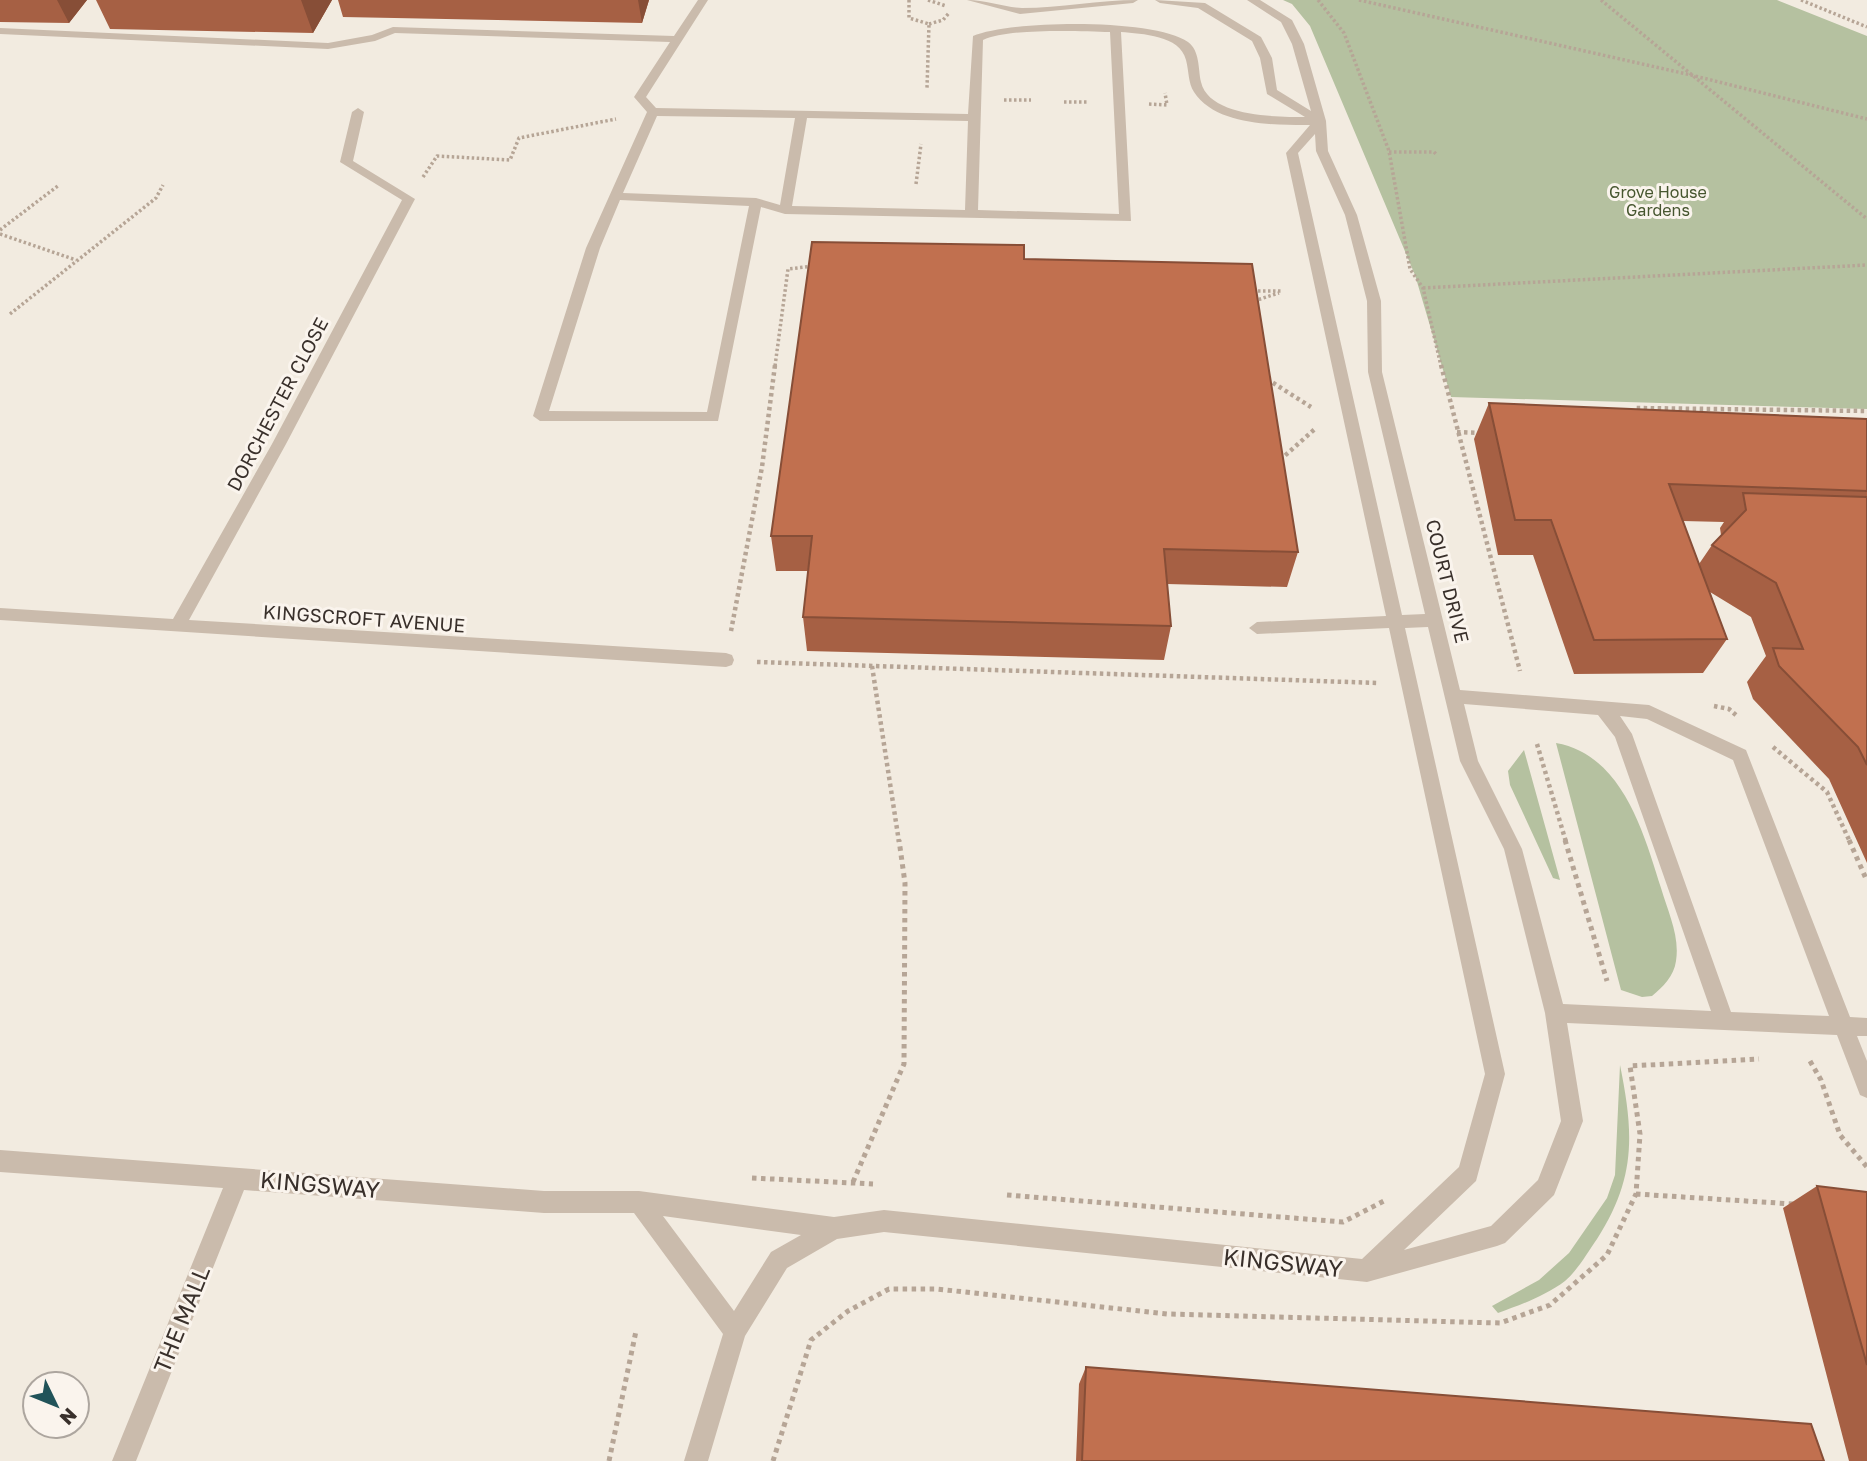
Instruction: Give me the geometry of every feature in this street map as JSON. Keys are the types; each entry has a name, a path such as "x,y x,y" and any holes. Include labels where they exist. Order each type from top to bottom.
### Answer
{"street":[{"path":"703,0 640,97 653,112 976,118"},
{"path":"972,0 1020,11 1133,0"},
{"path":"1160,0 1201,5 1256,38 1266,58 1271,92 1321,121"},
{"name":"COURT DRIVE","path":"1252,0 1286,20 1298,44 1321,121 1322,151 1351,215 1374,301 1375,372 1469,761 1513,849 1555,1013 1572,1121 1546,1187"},
{"path":"5,31 328,46 375,38 393,30 676,39"},
{"path":"971,214 977,37 989,33 1115,30 1156,32 1184,45 1189,51 1199,90 1214,104 1266,121 1321,121"},
{"path":"615,196 756,202 785,210 1126,218 1115,30"},
{"path":"358,112 346,162 409,199"},
{"path":"653,112 593,248 540,416 713,417 756,202"},
{"path":"785,210 802,115"},
{"path":"1321,121 1292,153 1495,1074 1468,1173 1367,1270"},
{"name":"DORCHESTER CLOSE","path":"177,626 279,444 409,199"},
{"name":"KINGSCROFT AVENUE","path":"0,614 726,660"},
{"path":"1257,628 1436,620"},
{"path":"1455,696 1649,712 1740,755 1867,1088"},
{"path":"1603,708 1623,734 1724,1020"},
{"path":"1555,1013 1867,1027"},
{"name":"KINGSWAY","path":"0,1161 544,1202 639,1202 834,1228 884,1221 1367,1270 1497,1235 1546,1187"},
{"name":"THE MALL","path":"124,1461 238,1177"},
{"path":"639,1202 735,1331"},
{"path":"696,1461 735,1331 779,1260 834,1228"}],"path":[{"path":"909,0 909,18 929,24 943,20 953,9"},
{"path":"1318,0 1344,33 1389,152 1410,269 1423,288 1457,432 1522,682"},
{"path":"1359,0 1691,75 1867,119"},
{"path":"1601,0 1867,219"},
{"path":"1801,0 1867,27"},
{"path":"927,93 929,24"},
{"path":"1144,104 1167,105 1165,92"},
{"path":"1003,100 1031,100"},
{"path":"1064,102 1090,102"},
{"path":"409,199 436,156 510,160 519,138 653,112"},
{"path":"916,187 921,139"},
{"path":"1389,152 1434,152 1437,155"},
{"path":"0,232 59,185"},
{"path":"10,314 156,198 163,185"},
{"path":"0,232 77,261"},
{"path":"827,265 788,269 762,467 726,660 1380,684"},
{"path":"1423,288 1867,265"},
{"path":"1504,278 1506,284"},
{"path":"1241,290 1283,291 1253,301 1254,314"},
{"path":"1263,388 1261,375 1311,407"},
{"path":"1639,419 1636,408 1867,411"},
{"path":"1273,452 1275,464 1316,428"},
{"path":"1457,432 1484,434"},
{"path":"853,1182 904,1064 905,883 872,666"},
{"path":"1537,744 1607,981"},
{"path":"1630,1066 1771,1059"},
{"path":"1799,1060 1813,1062 1840,1135 1867,1167"},
{"path":"749,1178 879,1184"},
{"path":"995,1194 1343,1222 1390,1198"},
{"path":"1636,1194 1805,1205"},
{"path":"609,1461 636,1331"}],"green space":[{"name":"Grove House Gardens","path":"1283,0 1777,0 1867,36 1867,409 1451,397 1415,275 1310,26 1292,4"},
{"path":"1556,743 1579,750 1598,763 1614,780 1627,800 1647,844 1673,924 1677,952 1670,976 1652,996 1642,997 1621,990"},
{"path":"1524,750 1560,880 1553,878 1510,785 1508,771"},
{"path":"1620,1065 1628,1113 1628,1155 1619,1196 1610,1217 1582,1261 1565,1281 1541,1296 1498,1313 1492,1306 1539,1280 1569,1253 1607,1198 1615,1175"}],"building":[{"path":"812,242 1024,245 1024,259 1252,264 1298,552 1164,549 1171,626 803,617 812,536 771,536"},
{"path":"1489,403 1867,419 1867,491 1669,484 1727,639 1594,640 1551,520 1515,520"},
{"path":"1743,493 1867,497 1867,765 1858,747 1779,666 1773,648 1803,649 1776,583 1712,545 1746,510"},
{"path":"1817,1186 1867,1192 1867,1365"},
{"path":"1086,1367 1811,1424 1824,1461 1082,1461"}]}
